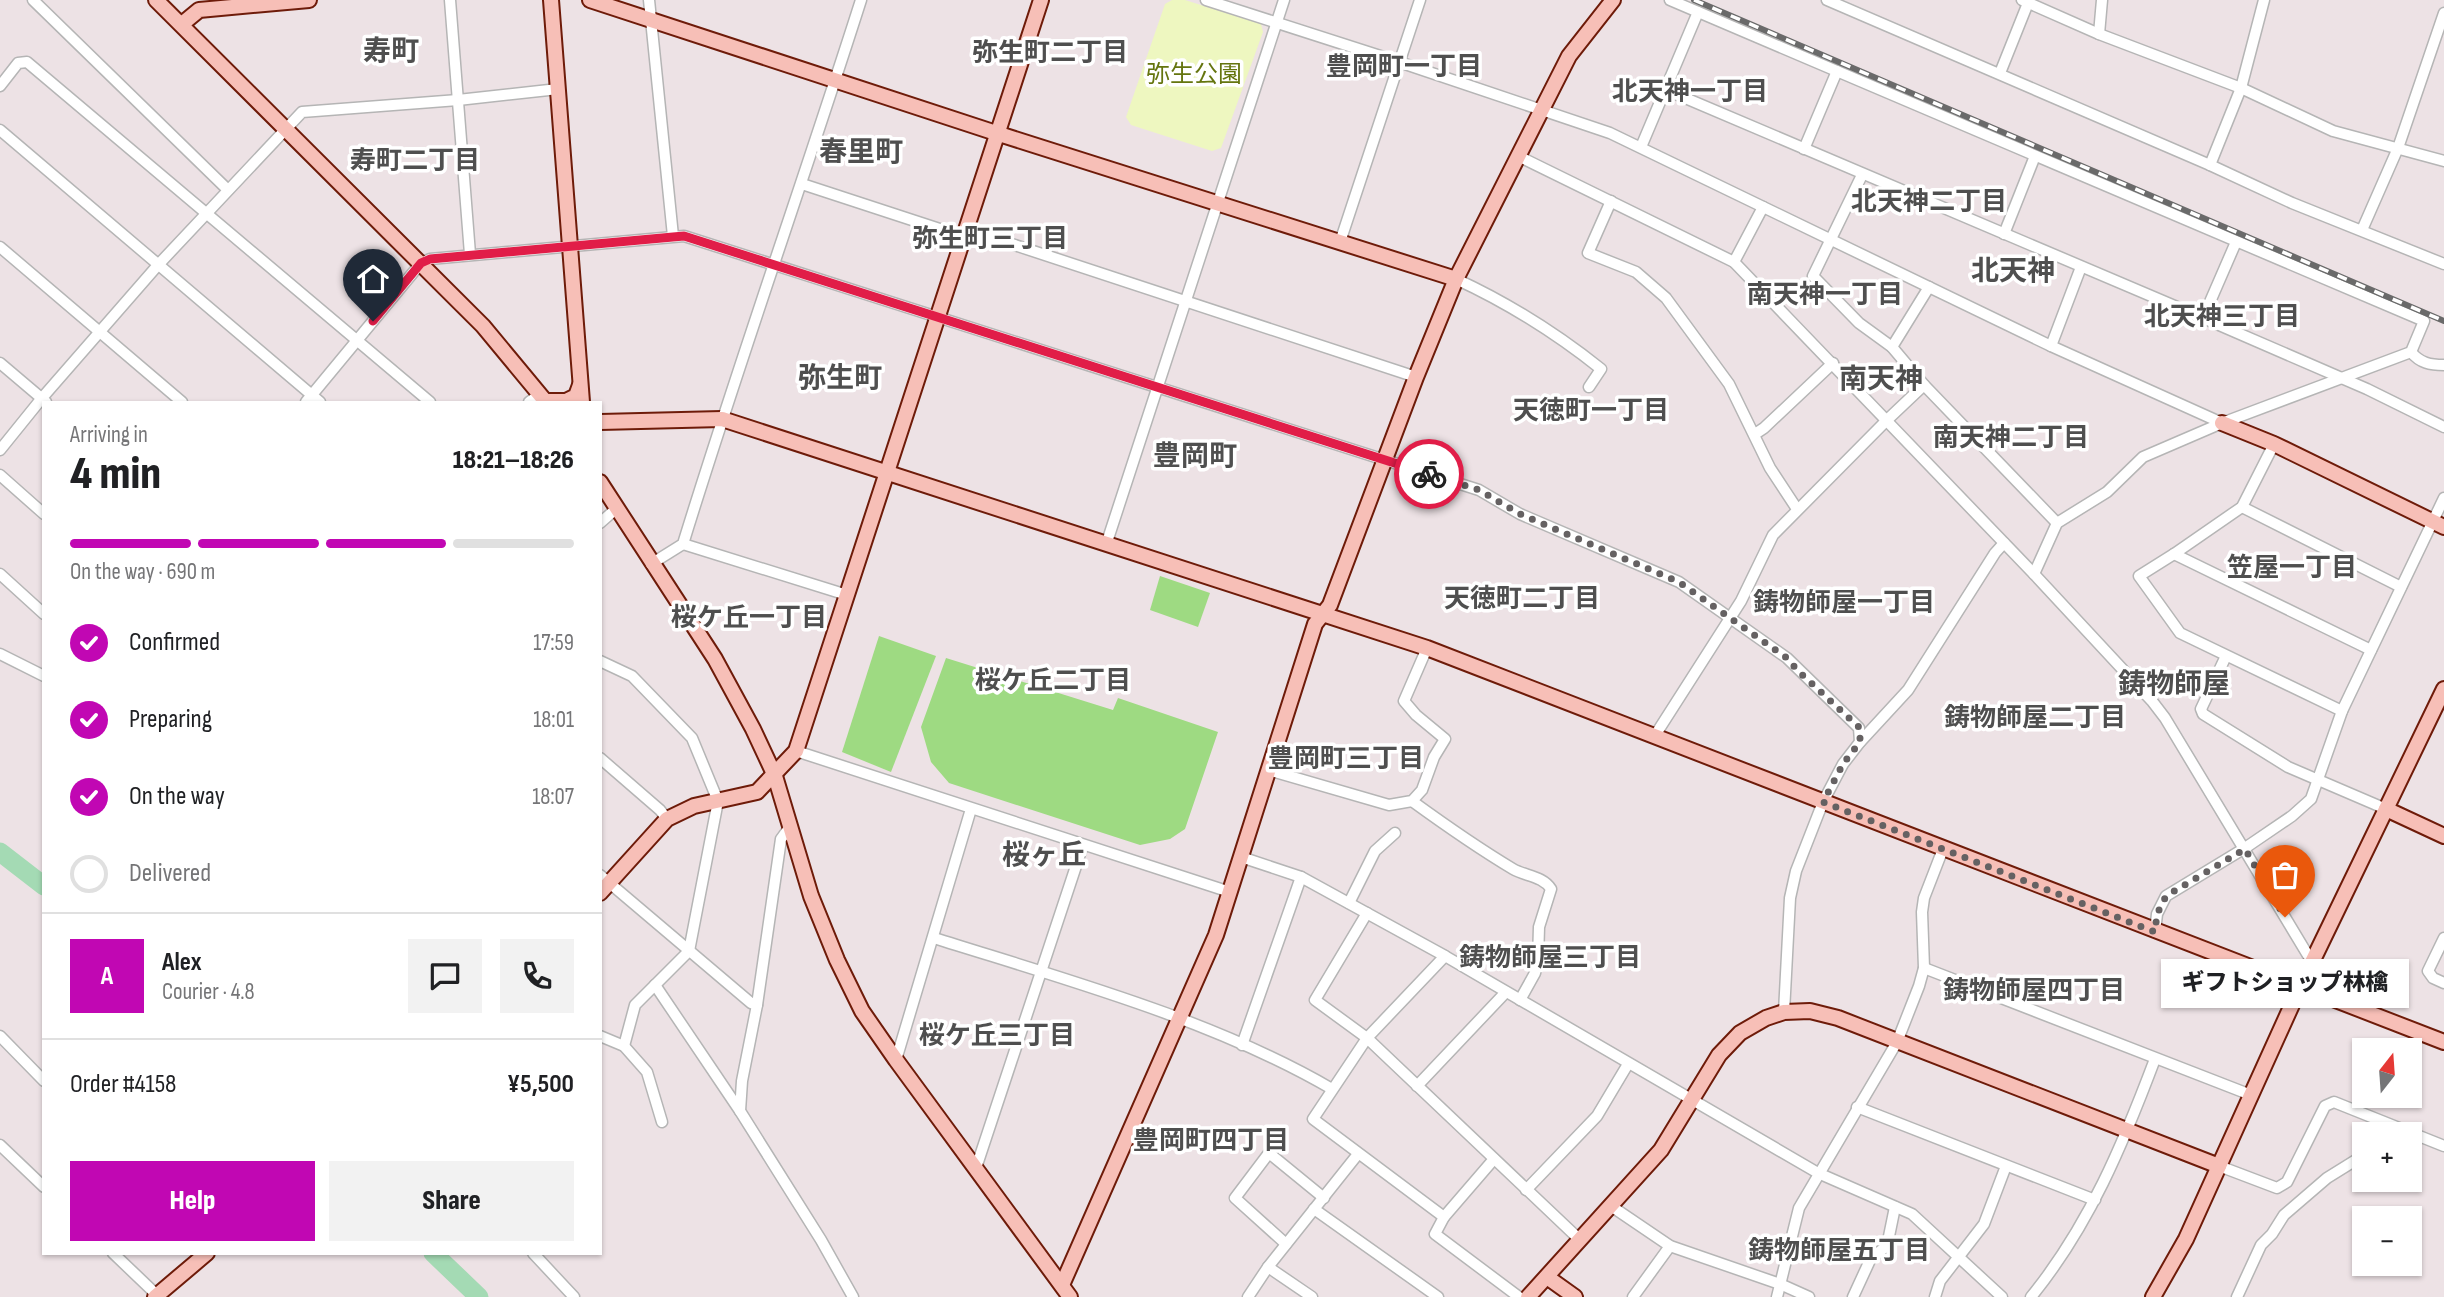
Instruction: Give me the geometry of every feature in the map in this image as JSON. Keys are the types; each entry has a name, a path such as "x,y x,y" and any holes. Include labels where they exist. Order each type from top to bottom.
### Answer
{"street":[{"path":"33,0 228,190"},
{"path":"156,0 483,326 540,400 566,401 576,396 581,383"},
{"path":"182,24 199,10 309,0"},
{"path":"450,0 470,254"},
{"path":"551,0 582,401"},
{"path":"590,0 996,134 1456,279 1480,289 1570,344 1601,369 1589,387"},
{"path":"649,0 673,236"},
{"path":"651,564 684,544 722,419 776,264 861,0"},
{"path":"757,1005 751,1003 603,884 667,819 694,806 757,792 796,751 1041,0"},
{"path":"1206,0 1541,109 1641,147 2051,346 2274,444 2438,524"},
{"path":"1106,545 1284,0"},
{"path":"1340,242 1420,0"},
{"path":"1066,1291 1216,935 1315,624 1330,605 1456,279 1569,56 1613,0"},
{"path":"1670,0 2424,321 2411,352 2222,423 2143,457 2107,492 2057,523 2034,574"},
{"path":"1827,0 2000,73 2292,203 2444,264"},
{"path":"2099,34 2102,0"},
{"path":"2210,165 2241,88 2264,0"},
{"path":"2000,73 2025,1 2099,34 2241,88 2333,131 2444,161"},
{"path":"1641,147 1698,12"},
{"path":"2362,230 2398,148 2444,13"},
{"path":"0,86 18,63 27,62 429,401"},
{"path":"1804,149 1838,71"},
{"path":"0,363 44,400 100,330 158,265 302,112 558,89"},
{"path":"1664,89 2203,318 2444,427"},
{"path":"0,130 312,400 421,263 430,259 684,236 1479,490 1520,514 1679,582 1787,658 1860,728 1860,742"},
{"path":"1518,156 1734,262 2034,574 2159,710 2312,962"},
{"path":"2004,234 2035,156"},
{"path":"1863,175 1813,276 1859,323 1892,347 1924,385 2057,523"},
{"path":"802,184 1185,301 1416,377"},
{"path":"1611,201 1588,253 1636,272 1666,298 1729,384 1770,468 1797,509"},
{"path":"1734,262 1763,207"},
{"path":"2203,318 2236,242"},
{"path":"0,247 182,401"},
{"path":"2051,346 2081,267"},
{"path":"1892,347 1929,287"},
{"path":"2411,352 2417,359 2431,365 2444,365"},
{"path":"1755,434 1833,363"},
{"path":"1654,737 1741,601 1773,535 1924,385"},
{"path":"0,450 42,402"},
{"path":"602,422 722,419 1427,648 2444,1042"},
{"path":"2274,444 2242,506 2139,576 2179,633 2342,710"},
{"path":"0,475 42,512"},
{"path":"602,485 715,659 753,729 775,776 811,896 837,960 862,1011 1066,1291"},
{"path":"2155,932 2157,914 2166,896 2245,849 2311,799 2342,710 2401,587 2438,524 2444,498"},
{"path":"2242,506 2401,587"},
{"path":"602,521 617,508"},
{"path":"1784,1012 1790,898 1796,871 1823,802 1843,764 1908,690 2004,543"},
{"path":"684,544 847,595"},
{"path":"2174,554 2371,650"},
{"path":"0,574 42,612"},
{"path":"1268,770 1389,805 1412,801 1422,790 1444,739 1404,701 1427,648"},
{"path":"0,654 42,675"},
{"path":"2226,656 2201,709 2203,714 2288,767 2386,808 2444,836"},
{"path":"602,662 632,676 692,738 718,802 689,951 635,1005 624,1046"},
{"path":"2153,1297 2186,1239 2300,987 2444,689"},
{"path":"796,751 1230,892"},
{"path":"602,760 667,819"},
{"path":"1412,801 1516,871 1547,882 1551,889 1539,927 1535,974 1520,1000"},
{"path":"896,1060 971,809"},
{"path":"740,1111 742,1081 757,1005 781,839 789,828"},
{"path":"1349,903 1375,851 1395,833"},
{"path":"976,1168 1083,845"},
{"path":"1777,1297 1799,1208 1897,1042 1924,968 1924,898 1943,849"},
{"path":"1241,857 1301,877 1445,956 1818,1173 1912,1214 2002,1297"},
{"path":"1242,1045 1301,877"},
{"path":"1367,913 1315,1000 1367,1038 1580,1240"},
{"path":"934,938 1179,1018 1332,1089"},
{"path":"2444,938 2428,971 2432,978 2444,983"},
{"path":"1444,1217 1312,1118 1367,1038 1445,956"},
{"path":"1924,968 2251,1095"},
{"path":"655,985 740,1111 821,1240 853,1297"},
{"path":"1417,1086 1506,992"},
{"path":"1528,1297 1661,1150 1719,1055 1740,1033 1766,1018 1784,1012 1810,1011 1838,1018 2277,1188 2287,1182 2325,1105 2334,1102 2379,1122"},
{"path":"0,1035 42,1079"},
{"path":"602,1037 624,1046 647,1072 662,1122"},
{"path":"2031,1297 2063,1256 2095,1200 2128,1131 2155,1059"},
{"path":"1525,1190 1597,1116 1628,1064"},
{"path":"1857,1107 2095,1200"},
{"path":"2422,1139 2444,1146"},
{"path":"0,1146 42,1185"},
{"path":"1286,1244 1235,1198 1269,1153 1324,1198"},
{"path":"1248,1297 1268,1267 1358,1154"},
{"path":"1494,1159 1444,1217 1434,1234 1519,1297"},
{"path":"2237,1297 2261,1245 2284,1215 2327,1178 2352,1162"},
{"path":"1934,1297 1940,1281 1984,1224 2006,1166"},
{"path":"1611,1206 1670,1245 1809,1297"},
{"path":"1853,1297 1871,1258 1886,1246 1895,1207"},
{"path":"1314,1209 1438,1297"},
{"path":"1633,1297 1670,1245"},
{"path":"115,1255 157,1296 205,1255"},
{"path":"535,1255 574,1297"},
{"path":"1268,1267 1312,1297"},
{"path":"1547,1277 1575,1297"}],"green space":[{"name":"弥生公園","path":"1172,0 1185,0 1261,24 1263,32 1221,148 1212,151 1131,125 1126,117 1165,4"},
{"path":"1160,576 1210,593 1198,627 1150,610"},
{"path":"879,636 936,656 891,772 842,752"},
{"path":"946,658 1113,710 1118,698 1218,732 1185,829 1170,839 1140,845 949,783 931,762 921,727"}],"waterway":[{"path":"0,852 42,884"},
{"path":"435,1255 479,1297"}],"railway":[{"path":"1694,0 2444,321"}],"way so far":[{"path":"1429,474 1479,490 1520,514 1679,582 1787,658 1860,728 1860,742 1843,764 1823,802 2155,932 2157,914 2166,896 2245,849 2285,917"}],"place":[{"name":"ギフトショップ林檎","path":"2285,917"}],"district":[{"name":"寿町","path":"391,51"},
{"name":"弥生町二丁目","path":"1050,53"},
{"name":"豊岡町一丁目","path":"1404,67"},
{"name":"北天神一丁目","path":"1690,92"},
{"name":"春里町","path":"861,152"},
{"name":"寿町二丁目","path":"415,161"},
{"name":"北天神二丁目","path":"1929,202"},
{"name":"弥生町三丁目","path":"990,239"},
{"name":"北天神","path":"2013,271"},
{"name":"南天神一丁目","path":"1825,295"},
{"name":"北天神三丁目","path":"2222,317"},
{"name":"弥生町","path":"840,378"},
{"name":"南天神","path":"1881,379"},
{"name":"天徳町一丁目","path":"1591,411"},
{"name":"南天神二丁目","path":"2011,438"},
{"name":"豊岡町","path":"1195,456"},
{"name":"笠屋一丁目","path":"2292,568"},
{"name":"天徳町二丁目","path":"1522,599"},
{"name":"鋳物師屋一丁目","path":"1844,603"},
{"name":"桜ケ丘一丁目","path":"749,618"},
{"name":"桜ケ丘二丁目","path":"1053,681"},
{"name":"鋳物師屋","path":"2174,684"},
{"name":"鋳物師屋二丁目","path":"2035,718"},
{"name":"豊岡町三丁目","path":"1346,759"},
{"name":"桜ヶ丘","path":"1044,855"},
{"name":"鋳物師屋三丁目","path":"1550,958"},
{"name":"鋳物師屋四丁目","path":"2034,991"},
{"name":"桜ケ丘三丁目","path":"997,1036"},
{"name":"豊岡町四丁目","path":"1211,1141"},
{"name":"鋳物師屋五丁目","path":"1839,1251"}],"route":[{"path":"373,321 421,263 430,259 684,236 1429,474"}]}
